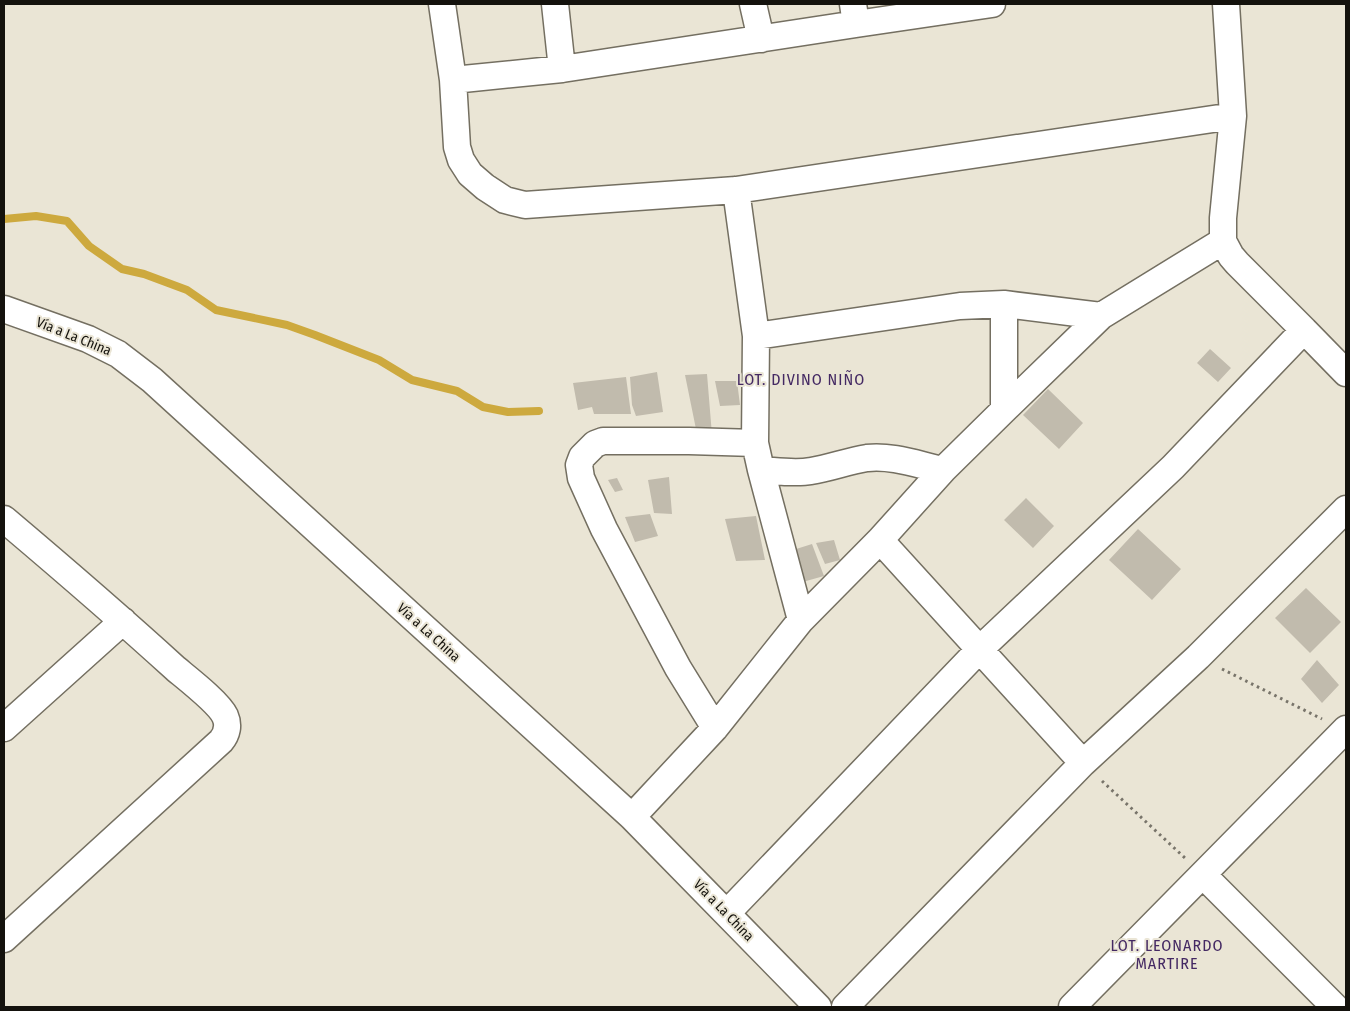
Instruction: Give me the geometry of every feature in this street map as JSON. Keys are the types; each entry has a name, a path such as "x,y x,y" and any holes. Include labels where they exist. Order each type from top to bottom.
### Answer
{"street":[{"path":"442,4 453,80 457,147 461,160 470,174 485,187 505,200 525,205 736,190 1233,116"},
{"path":"555,4 562,69"},
{"path":"753,4 761,39"},
{"path":"453,80 562,69 761,39 854,14 992,4"},
{"path":"1226,4 1233,116 1223,241 1237,263 1346,373"},
{"path":"736,190 756,336 755,443 801,620"},
{"path":"632,816 715,728 801,620 880,540 943,470 1004,410 1101,316 1223,241"},
{"path":"756,336 960,306 1004,304 1101,316"},
{"path":"1004,304 1004,410"},
{"name":"Vía a La China","path":"4,309 88,338 118,354 152,380 632,816 818,1007"},
{"path":"727,914 979,650 1173,467 1304,330"},
{"path":"715,728 678,668 604,529 581,478 579,465 582,457 595,444 603,441 755,443"},
{"path":"761,470 812,471 867,458 879,458 943,470"},
{"path":"845,1007 1083,763 1198,657 1346,509"},
{"path":"4,519 123,621 219,708 225,717 227,726 226,735 222,741 4,939"},
{"path":"880,540 1083,763"},
{"path":"4,728 123,621"},
{"path":"1072,1007 1345,731"},
{"path":"1202,875 1335,1007"}],"path":[{"path":"1198,657 1345,731"},
{"path":"1083,763 1202,875"}],"building":[{"path":"1210,349 1231,368 1218,382 1197,363"},
{"path":"657,372 663,412 636,416 632,405 630,377"},
{"path":"707,374 712,435 697,434 685,375"},
{"path":"626,377 631,414 594,414 592,407 578,410 573,383"},
{"path":"715,381 737,381 740,405 720,406"},
{"path":"1048,389 1083,423 1059,449 1023,415"},
{"path":"669,477 672,514 654,513 648,480"},
{"path":"617,478 623,490 615,492 608,480"},
{"path":"1026,498 1054,526 1033,548 1004,520"},
{"path":"650,514 658,536 635,542 625,517"},
{"path":"756,516 765,560 736,561 725,519"},
{"path":"1138,529 1181,569 1152,600 1109,560"},
{"path":"834,540 840,560 825,564 816,543"},
{"path":"812,544 824,576 799,583 793,550"},
{"path":"1306,588 1341,622 1310,653 1275,618"},
{"path":"1317,660 1339,685 1322,703 1301,679"}],"waterway":[{"path":"4,219 36,216 67,221 89,246 122,269 144,274 187,290 216,310 287,325 315,335 379,360 412,380 457,391 483,407 508,412 539,411"}],"district":[{"name":"LOT. DIVINO NIÑO","path":"801,379"},
{"name":"LOT. LEONARDO MARTIRE","path":"1167,954"}]}
